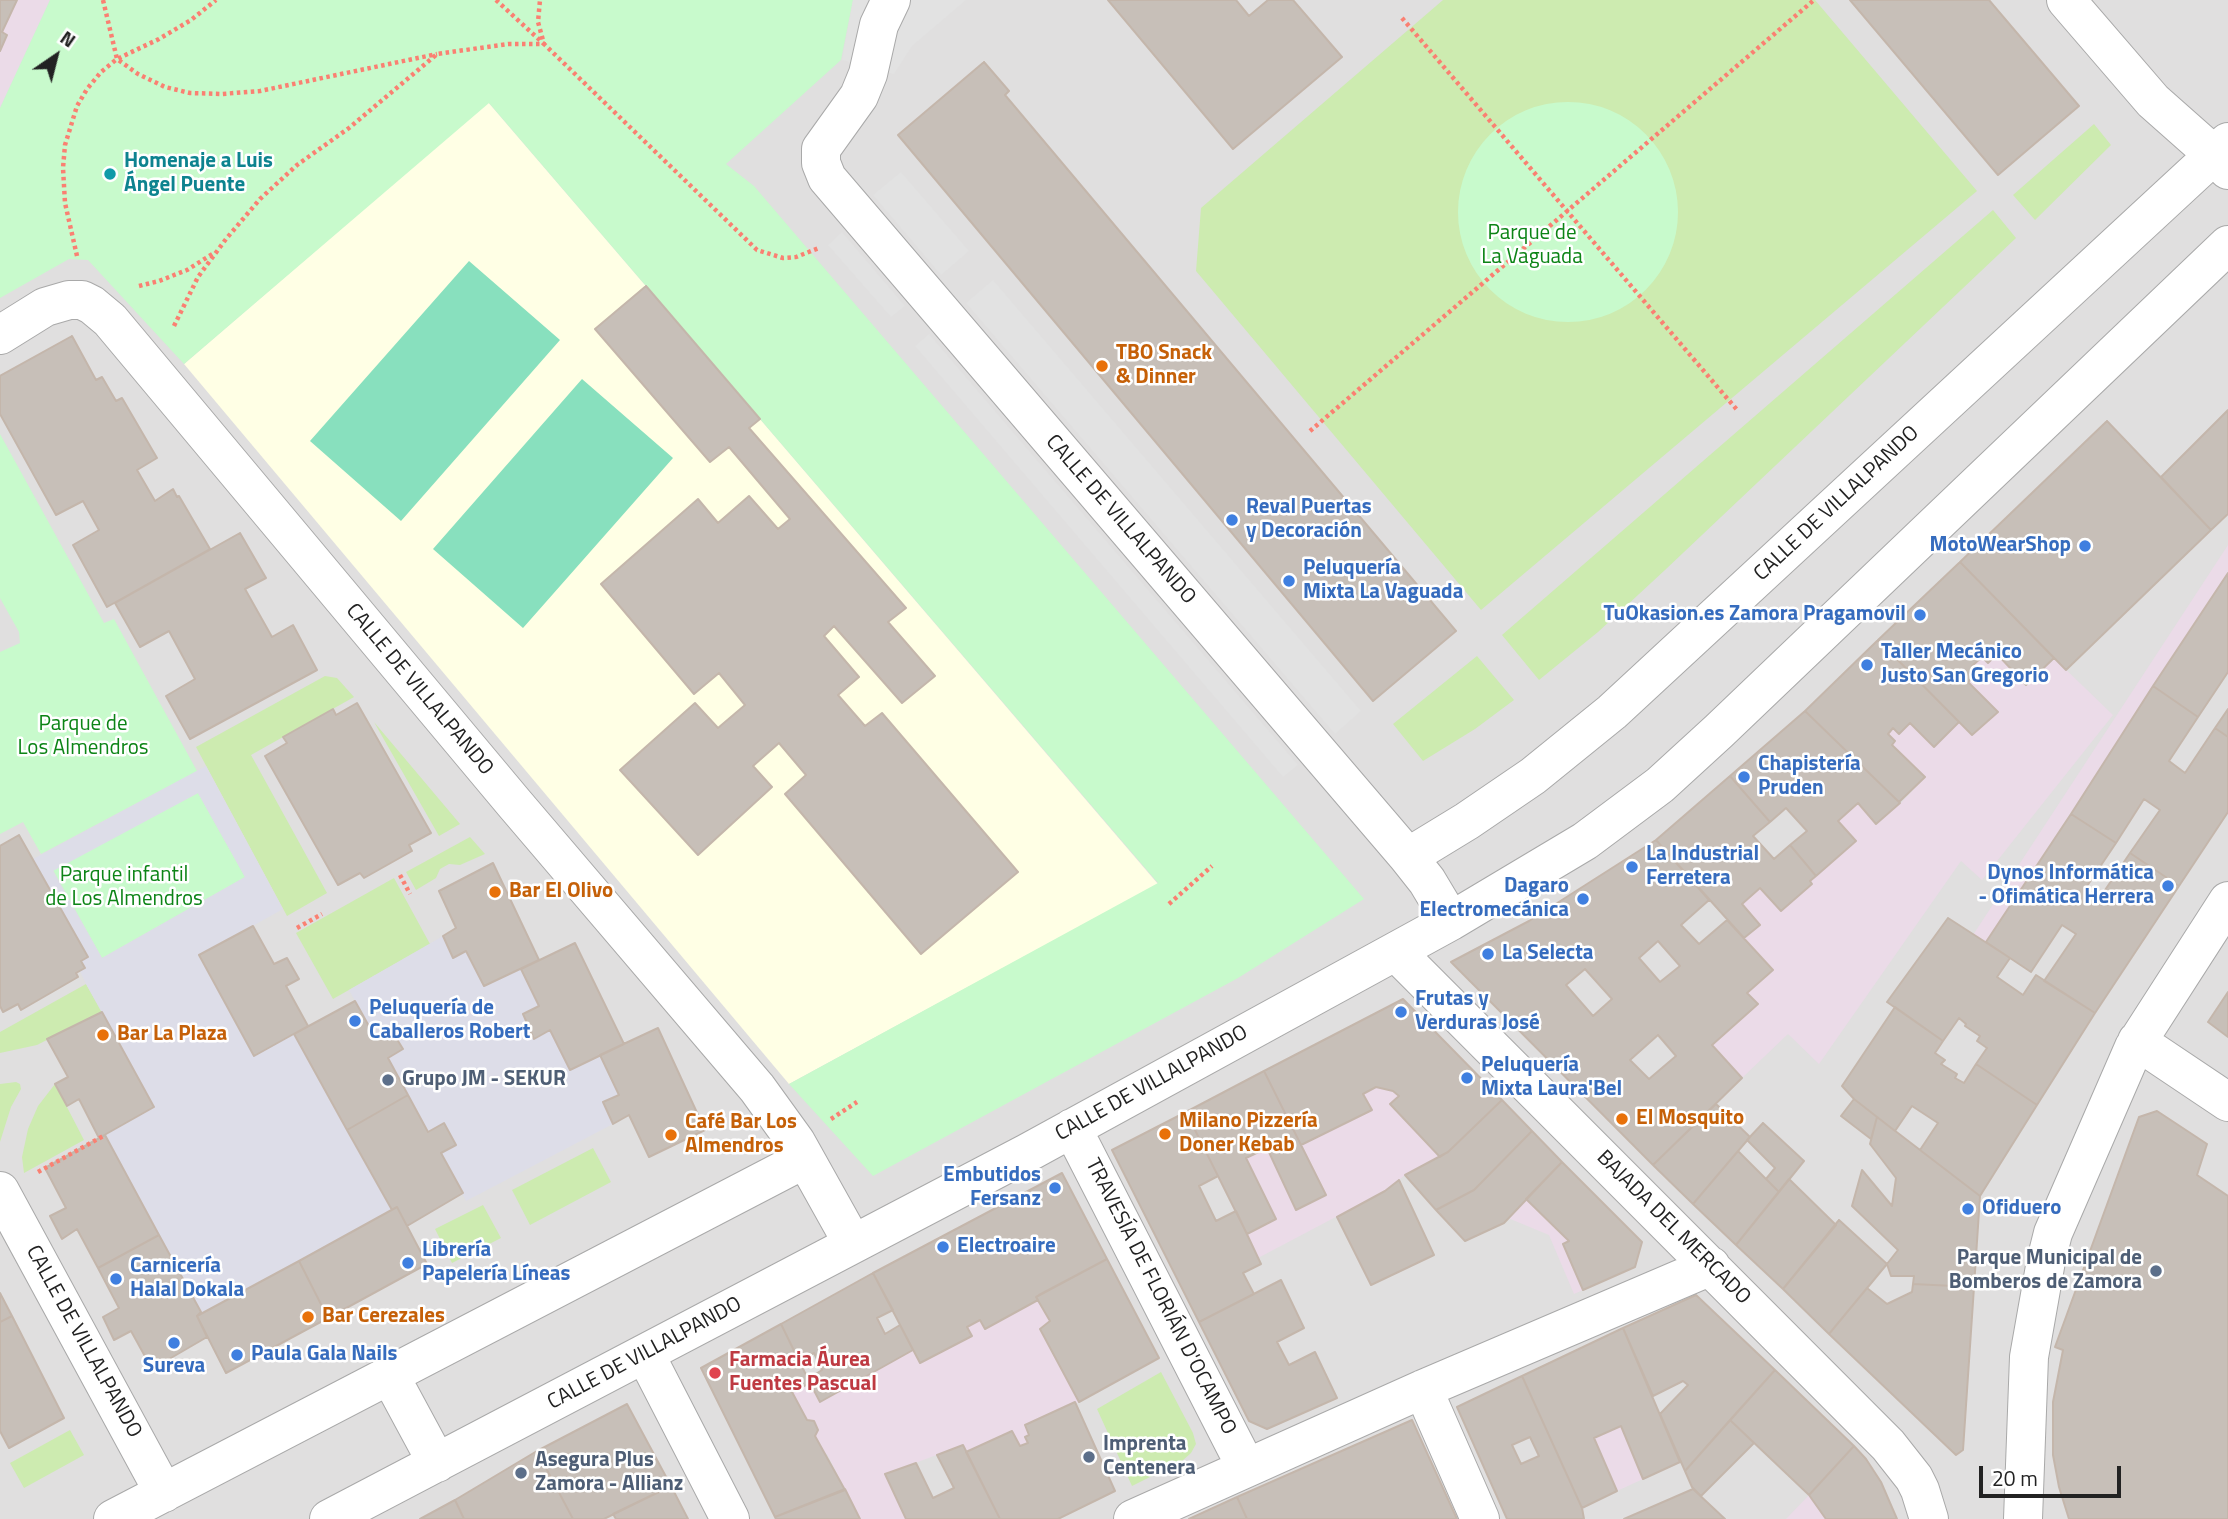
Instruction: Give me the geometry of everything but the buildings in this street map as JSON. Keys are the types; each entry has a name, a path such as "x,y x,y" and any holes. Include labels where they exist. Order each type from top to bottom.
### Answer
{"street":[{"name":"CALLE DE VILLALPANDO","path":"891,0 879,25 868,75 859,96 821,149 821,163 831,183 1408,857 1427,881 1451,921"},
{"name":"CALLE DE VILLALPANDO","path":"1408,857 1523,783 1612,712 2223,156 2153,101 2066,0"},
{"name":"CALLE DE VILLALPANDO","path":"329,1519 1072,1128 1396,952 1585,841 1660,785 2228,246"},
{"name":"CALLE DE VILLALPANDO","path":"82,300 110,320 463,743 757,1088 784,1124 853,1244"},
{"path":"0,335 45,307 57,302 82,300"},
{"path":"2023,1519 2029,1357 2049,1246 2115,1086 2137,1041 2228,901"},
{"name":"BAJADA DEL MERCADO","path":"1396,952 1894,1451 1907,1466 1920,1490 1929,1519"},
{"path":"2137,1041 2228,1102"},
{"name":"TRAVESÍA DE FLORIÁN D'OCAMPO","path":"1072,1128 1247,1467"},
{"path":"113,1519 805,1159"},
{"name":"CALLE DE VILLALPANDO","path":"1,1192 164,1493"},
{"path":"1133,1519 1423,1389 1711,1266"},
{"path":"645,1354 730,1519"},
{"path":"389,1374 437,1463"},
{"path":"1423,1389 1480,1519"}],"path":[{"path":"103,0 117,60 165,87 190,93 260,91 438,54 509,44 544,44"},
{"path":"78,260 64,191 63,168 65,145 77,106 101,72 117,60 191,20 216,0"},
{"path":"496,0 757,250 783,258 796,257 820,248"},
{"path":"540,0 538,22 544,44"},
{"path":"1310,431 1814,0"},
{"path":"1402,18 1738,411"},
{"path":"158,377 180,309 198,277 260,199 297,165 349,128 438,54"},
{"path":"82,300 114,289 159,281 187,270 217,251"},
{"path":"1169,904 1212,866"},
{"path":"400,875 410,894"},
{"path":"297,928 322,914"},
{"path":"1,1192 105,1135"}],"shaded area":[{"path":"0,0 2228,0 2228,1519 0,1519"},
{"path":"17,0 50,0 0,108 0,51 7,35 2,32"},
{"path":"853,0 966,0 912,46 894,74 842,60"},
{"path":"488,102 1158,884 789,1084 184,364"},
{"path":"901,172 969,251 941,275 873,195"},
{"path":"842,232 905,306 891,317 828,245"},
{"path":"993,280 1361,711 1335,734 966,303"},
{"path":"929,334 1298,765 1283,777 915,346"},
{"path":"2228,545 2228,573 1986,942 1973,935"},
{"path":"1997,654 2026,684 2054,658 2113,715 1982,880 1961,861 1819,1064 1788,1034 1742,1078 1712,1045 1758,1004 1747,993 1773,971 1744,938 1760,925 1742,904 1760,888 1781,910 1856,841 1838,821 1858,803 1876,823 1900,804 1925,777 1892,745 1895,741 1888,734 1893,728 1899,734 1910,723 1934,747 1959,722 1973,735 1997,712 1968,682 1972,666 1982,657"},
{"path":"206,766 283,909 199,956 254,1056 294,1034 392,1210 201,1313 105,1135 154,1107 86,984 80,971 85,968 81,961 87,957 33,859","holes":["198,793 245,877 102,958 53,871"]},
{"path":"443,936 453,957 466,951 484,986 521,969 539,1006 523,1014 533,1038 550,1030 570,1070 600,1055 619,1095 603,1102 613,1124 466,1201 441,1153 456,1145 444,1124 428,1132 388,1058 403,1049 390,1028 375,1037 349,990"},
{"path":"1376,1087 1393,1091 1399,1096 1390,1105 1440,1157 1405,1175 1385,1191 1258,1258 1247,1234 1275,1219 1246,1158 1267,1148 1296,1209 1326,1194 1301,1145 1372,1110 1363,1094"},
{"path":"1526,1199 1569,1241 1583,1290 1574,1294 1549,1235 1508,1218"},
{"path":"1038,1300 1050,1321 1040,1329 1079,1402 1025,1425 1029,1435 1028,1443 1020,1446 1012,1431 966,1452 963,1445 886,1474 906,1519 860,1519 815,1436 818,1430 814,1421 807,1420 792,1392 810,1383 820,1402 913,1350 920,1363 971,1336 967,1327 980,1320 985,1328"},
{"path":"1621,1426 1643,1479 1617,1491 1594,1438"},
{"path":"1809,1495 1826,1519 1786,1519"}],"green space":[{"path":"50,0 853,0 841,60 726,164 754,186 1364,899 1238,978 873,1176 789,1084 1158,883 489,103 184,364 88,260 69,259 0,298 0,108"},
{"name":"Parque de La Vaguada","path":"1443,0 1815,0 1977,191 1481,610 1196,271 1201,208"},
{"path":"1568,102 1610,110 1646,134 1670,170 1678,212 1670,254 1646,290 1610,314 1568,322 1526,314 1490,290 1466,254 1458,212 1466,170 1490,134 1526,110"},
{"path":"2094,124 2111,145 2035,220 2013,195"},
{"path":"1993,210 2016,238 1665,570 1598,632 1539,680 1502,635"},
{"path":"469,261 560,340 401,521 310,441"},
{"path":"582,379 673,458 523,628 433,549"},
{"name":"Parque de Los Almendros","path":"0,434 104,623 114,619 197,771 41,854 23,822 0,834 0,652 20,643 19,632 0,598"},
{"path":"1477,656 1514,700 1475,729 1423,761 1393,724"},
{"path":"325,676 337,678 354,697 251,755 327,893 287,916 196,747"},
{"path":"374,722 460,824 439,836"},
{"name":"Parque infantil de Los Almendros","path":"198,793 245,877 102,958 53,870"},
{"path":"470,837 485,854 460,865 449,864 440,869 436,878 416,890 406,872"},
{"path":"394,878 430,944 333,999 296,933"},
{"path":"86,984 102,1012 37,1045 0,1053 0,1032"},
{"path":"16,1082 21,1089 11,1107 0,1142 0,1084"},
{"path":"55,1084 84,1140 24,1173 22,1157 28,1129 38,1106"},
{"path":"593,1148 611,1182 530,1225 512,1190"},
{"path":"483,1205 501,1238 452,1263 435,1229"},
{"path":"1161,1372 1193,1433 1196,1444 1182,1461 1132,1486 1097,1409"},
{"path":"70,1430 84,1455 24,1488 10,1463"}],"place":[{"name":"Homenaje a Luis Ángel Puente","path":"110,174"},
{"name":"TBO Snack & Dinner","path":"1102,366"},
{"name":"Reval Puertas y Decoración","path":"1232,520"},
{"name":"MotoWearShop","path":"2085,546"},
{"name":"Peluquería Mixta La Vaguada","path":"1289,581"},
{"name":"TuOkasion.es Zamora Pragamovil","path":"1920,615"},
{"name":"Taller Mecánico Justo San Gregorio","path":"1867,665"},
{"name":"Chapistería Pruden","path":"1744,777"},
{"name":"La Industrial Ferretera","path":"1632,867"},
{"name":"Dynos Informática - Ofimática Herrera","path":"2168,886"},
{"name":"Bar El Olivo","path":"495,892"},
{"name":"Dagaro Electromecánica","path":"1583,899"},
{"name":"La Selecta","path":"1488,954"},
{"name":"Frutas y Verduras José","path":"1401,1012"},
{"name":"Peluquería de Caballeros Robert","path":"355,1021"},
{"name":"Bar La Plaza","path":"103,1035"},
{"name":"Peluquería Mixta Laura'Bel","path":"1467,1078"},
{"name":"Grupo JM - SEKUR","path":"388,1080"},
{"name":"El Mosquito","path":"1622,1119"},
{"name":"Milano Pizzería Doner Kebab","path":"1165,1134"},
{"name":"Café Bar Los Almendros","path":"671,1135"},
{"name":"Embutidos Fersanz","path":"1055,1188"},
{"name":"Ofiduero","path":"1968,1209"},
{"name":"Electroaire","path":"943,1247"},
{"name":"Librería Papelería Líneas","path":"408,1263"},
{"name":"Parque Municipal de Bomberos de Zamora","path":"2156,1271"},
{"name":"Carnicería Halal Dokala","path":"116,1279"},
{"name":"Bar Cerezales","path":"308,1317"},
{"name":"Sureva","path":"174,1343"},
{"name":"Paula Gala Nails","path":"237,1355"},
{"name":"Farmacia Áurea Fuentes Pascual","path":"715,1373"},
{"name":"Imprenta Centenera","path":"1089,1457"},
{"name":"Asegura Plus Zamora - Allianz","path":"521,1473"}]}
